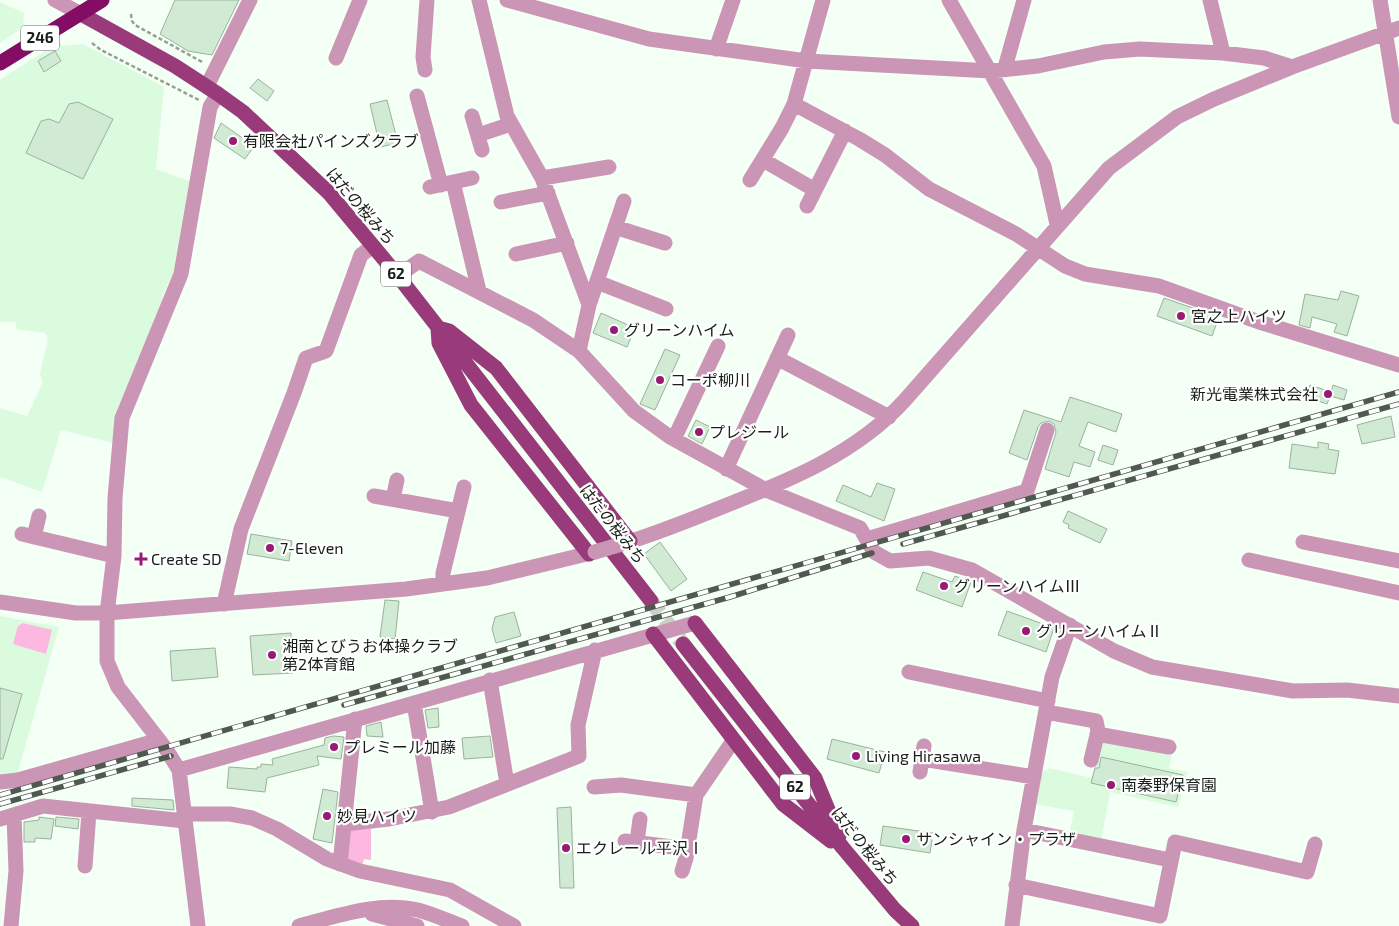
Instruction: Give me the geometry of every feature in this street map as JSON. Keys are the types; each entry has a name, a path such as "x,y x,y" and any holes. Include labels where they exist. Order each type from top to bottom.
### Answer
{"highway":[{"name":"246","path":"0,64 102,0"}],"main road":[{"name":"はだの桜みち","path":"80,14 213,90 243,112 329,193 398,276 651,601"},
{"path":"592,553 471,405 439,343 438,328 449,331 496,368 627,542"},
{"path":"695,623 815,778 843,848"},
{"path":"653,634 783,804 826,838 843,848"},
{"name":"はだの桜みち","path":"683,644 843,848 895,910 912,926"}],"street":[{"name":"はだの桜みち","path":"55,0 80,14"},
{"path":"198,926 179,770 118,686 107,661 107,612 114,556 122,418 182,274 213,90 250,0"},
{"path":"336,58 355,32 360,0"},
{"path":"420,62 427,0"},
{"path":"479,0 507,116 542,178 589,304"},
{"path":"507,0 649,39 807,61 991,71 1038,66 1104,52 1140,49 1223,53 1264,58 1292,67"},
{"path":"567,0 568,16"},
{"path":"716,49 733,0"},
{"path":"750,180 794,104 823,0"},
{"path":"949,0 1044,166 1057,224"},
{"path":"1006,69 1024,0"},
{"path":"1210,0 1223,53"},
{"path":"1380,0 1392,31 1399,117"},
{"path":"0,602 76,613 406,590 486,578 592,553 627,542 766,490 838,455 889,418 1057,224 1109,168 1177,118 1214,99 1292,67 1392,31"},
{"path":"417,96 441,185 479,291"},
{"path":"794,104 885,155 929,189 1039,247 1065,266 1085,274 1160,286 1259,322 1399,364"},
{"path":"472,116 482,150"},
{"path":"478,135 511,124"},
{"path":"807,206 845,131"},
{"path":"763,160 815,190"},
{"path":"542,178 609,166"},
{"path":"441,185 472,178"},
{"path":"501,202 548,193"},
{"path":"579,351 589,304 624,201"},
{"path":"615,227 665,243"},
{"path":"516,254 567,244"},
{"path":"224,604 241,529 294,394 306,358 326,350 361,255 373,246"},
{"path":"398,276 419,260 533,320 579,351 634,411 674,439 726,470 766,490 860,528 874,552 890,561 929,558 972,570 1114,651 1152,667 1293,691 1347,690 1399,696"},
{"path":"597,282 666,309"},
{"path":"726,470 788,334"},
{"path":"674,439 718,346"},
{"path":"777,358 889,418"},
{"path":"867,539 1027,492 1047,430"},
{"path":"393,500 397,480"},
{"path":"443,584 443,573 464,487"},
{"path":"374,496 458,511"},
{"path":"39,516 28,536 114,556"},
{"path":"1303,542 1331,541 1399,561"},
{"path":"1249,560 1290,575 1354,589 1399,593"},
{"path":"179,770 695,623"},
{"path":"1012,926 1024,830 1052,677 1070,625"},
{"path":"344,824 432,812 579,756 578,726 595,650"},
{"path":"909,672 974,680 1096,721 1097,734 1091,760"},
{"path":"490,680 507,784"},
{"path":"414,703 432,812"},
{"path":"340,864 354,719"},
{"path":"1097,734 1162,742"},
{"path":"0,782 18,780 159,740"},
{"path":"682,871 688,849 696,795 733,741"},
{"path":"922,759 973,773 1034,777"},
{"path":"594,787 622,785 696,795"},
{"path":"11,926 16,870 7,817 43,806 89,812 185,818 230,814 252,818 340,864 450,890 514,926"},
{"path":"85,866 89,812"},
{"path":"640,819 631,841 688,849"},
{"path":"1024,830 1170,860"},
{"path":"1016,884 1160,916 1175,842 1307,872 1315,844"},
{"path":"299,926 374,908 418,910 462,926"},
{"path":"356,911 385,916 417,926"}],"path":[{"path":"131,14 132,21 136,25 210,66"},
{"path":"92,43 101,50 204,103"}],"shaded area":[{"path":"0,2 24,13 23,27 0,43"},
{"path":"59,42 62,46 83,44 164,87 156,169 192,182 181,256 162,297 163,307 117,409 113,443 61,430 42,492 0,477 0,408 27,416 43,382 40,374 48,338 45,333 16,329 16,322 0,322 0,80"},
{"path":"0,616 59,627 17,775 0,777"},
{"path":"23,623 52,630 46,654 13,644 18,626"},
{"name":"南秦野保育園","path":"1104,739 1172,753 1169,768 1188,772 1178,807 1110,792 1101,841 1069,835 1074,811 1034,804 1039,774 1045,770 1048,771 1049,768 1092,778 1099,743"},
{"path":"371,825 371,860 364,859 362,867 348,863 347,829"}],"building":[{"path":"175,0 239,0 212,55 188,51 160,34"},
{"path":"55,51 61,61 44,72 38,61"},
{"path":"258,79 274,91 267,101 250,88"},
{"path":"387,100 398,143 380,147 370,104"},
{"path":"78,102 113,119 83,179 26,153 41,121 49,119 59,123 69,104"},
{"name":"有限会社パインズクラブ","path":"221,123 254,146 245,159 214,138"},
{"path":"1341,291 1359,296 1347,336 1334,332 1337,324 1312,317 1310,328 1299,325 1305,294 1338,300"},
{"name":"宮之上ハイツ","path":"1164,298 1219,317 1212,336 1157,316"},
{"name":"グリーンハイム","path":"601,313 635,328 627,347 593,333"},
{"name":"コーポ柳川","path":"665,349 680,355 655,410 640,404"},
{"name":"新光電業株式会社","path":"1310,385 1331,392 1333,385 1347,390 1344,400 1330,396 1327,404 1306,397"},
{"path":"1070,397 1122,414 1116,432 1088,422 1079,446 1095,452 1090,467 1074,462 1069,477 1045,469 1056,432 1054,424 1049,421 1041,423 1038,427 1027,460 1009,453 1024,410 1061,422"},
{"path":"1391,416 1395,437 1362,444 1357,425"},
{"name":"プレジール","path":"696,420 710,427 702,444 688,436"},
{"path":"1318,442 1329,444 1328,449 1339,451 1335,474 1289,468 1292,444 1318,448"},
{"path":"1103,445 1118,450 1113,465 1098,460"},
{"path":"877,483 895,489 884,521 836,501 843,485 871,497"},
{"path":"1068,511 1107,529 1100,543 1068,528 1069,525 1063,522"},
{"name":"7-Eleven","path":"251,534 292,541 289,561 247,554"},
{"path":"660,542 687,579 671,591 644,554"},
{"name":"グリーンハイムⅢ","path":"923,572 952,582 955,576 971,582 962,607 916,590"},
{"path":"385,600 399,601 395,639 380,637"},
{"name":"グリーンハイムⅡ","path":"1007,611 1054,628 1046,652 998,635"},
{"path":"514,612 521,636 496,643 492,629 495,617"},
{"name":"湘南とびうお体操クラブ 第2体育館","path":"291,633 293,673 253,675 250,636"},
{"path":"215,648 218,677 172,681 170,651"},
{"path":"0,688 22,694 3,759 0,759"},
{"path":"438,708 439,727 428,728 425,710"},
{"path":"381,722 383,737 367,736 366,726"},
{"path":"333,736 344,737 341,759 317,756 319,765 267,778 265,792 227,788 229,767 257,769 257,767 261,767 261,764 273,765 272,759 324,745 325,738"},
{"path":"490,736 493,757 464,759 462,738"},
{"name":"Living Hirasawa","path":"832,739 885,752 879,773 827,759"},
{"path":"1101,757 1183,775 1176,802 1091,783 1095,768 1099,768"},
{"name":"妙見ハイツ","path":"323,789 338,792 332,843 313,839"},
{"path":"132,798 173,800 174,810 132,806"},
{"name":"エクレール平沢Ⅰ","path":"571,807 574,888 560,888 557,808"},
{"path":"39,817 54,819 51,839 35,838 35,842 24,842 24,822 39,820"},
{"path":"56,817 79,819 78,829 55,826"},
{"name":"サンシャイン・プラザ","path":"883,826 933,833 930,853 880,845"}],"tunnel":[{"path":"651,601 683,644"}],"railway":[{"path":"0,795 1399,392"},
{"path":"903,544 1399,404"},
{"path":"344,705 730,597 872,553"},
{"path":"0,804 171,756"}],"place":[{"name":"有限会社パインズクラブ","path":"233,141"},
{"name":"宮之上ハイツ","path":"1181,316"},
{"name":"グリーンハイム","path":"614,330"},
{"name":"コーポ柳川","path":"660,380"},
{"name":"新光電業株式会社","path":"1328,394"},
{"name":"プレジール","path":"699,432"},
{"name":"7-Eleven","path":"270,548"},
{"name":"Create SD","path":"141,559"},
{"name":"グリーンハイムⅢ","path":"944,586"},
{"name":"グリーンハイムⅡ","path":"1026,631"},
{"name":"湘南とびうお体操クラブ 第2体育館","path":"272,655"},
{"name":"プレミール加藤","path":"334,747"},
{"name":"Living Hirasawa","path":"856,756"},
{"name":"南秦野保育園","path":"1111,785"},
{"name":"妙見ハイツ","path":"327,816"},
{"name":"サンシャイン・プラザ","path":"906,839"},
{"name":"エクレール平沢Ⅰ","path":"566,848"}]}
